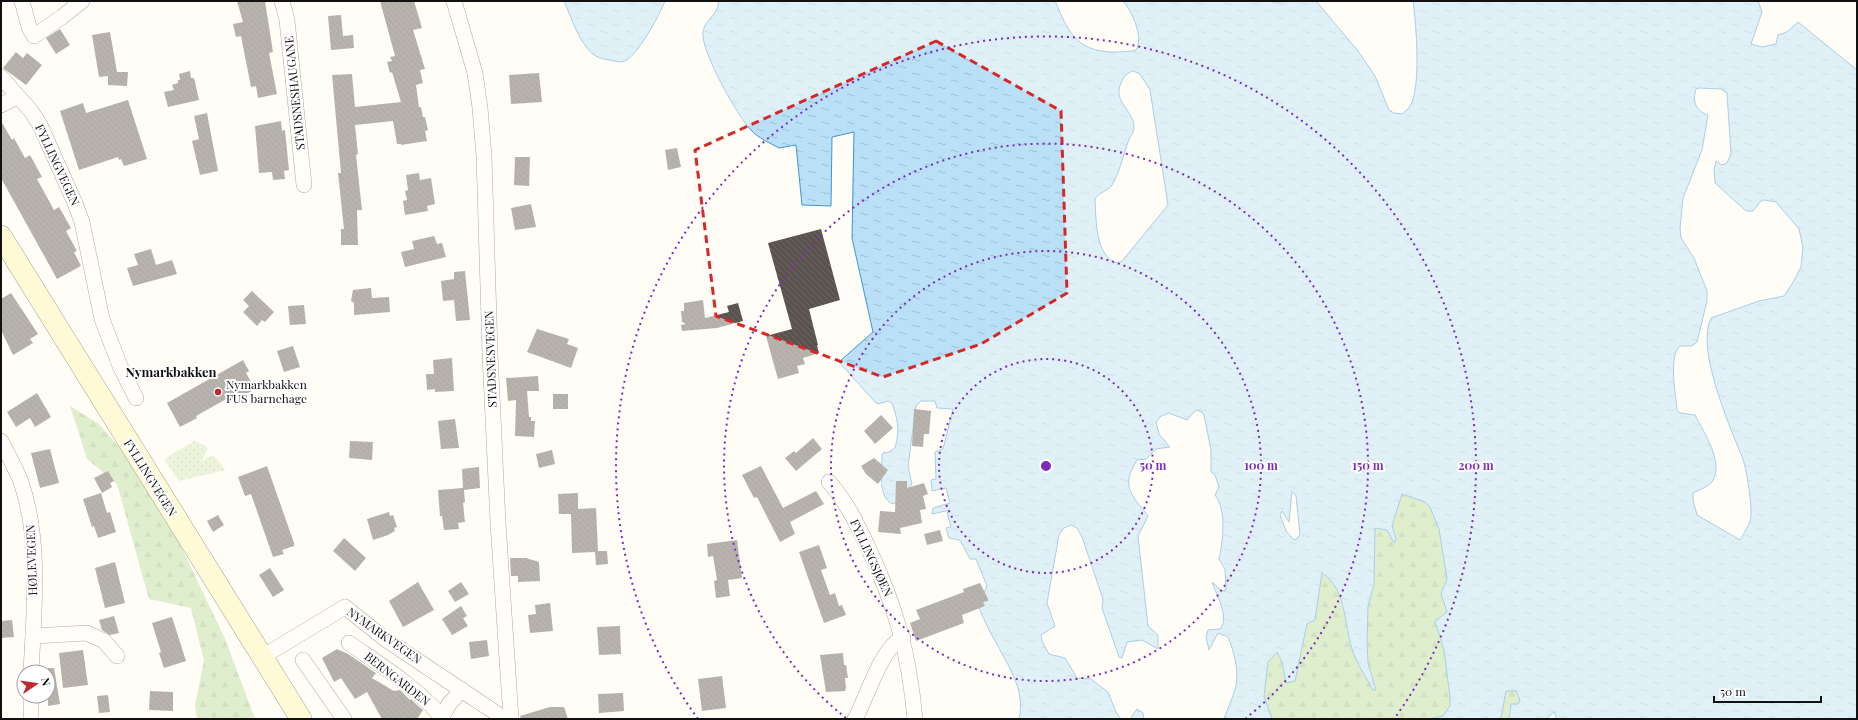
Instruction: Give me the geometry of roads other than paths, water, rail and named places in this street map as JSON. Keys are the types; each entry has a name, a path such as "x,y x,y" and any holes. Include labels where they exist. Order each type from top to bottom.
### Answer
{"street":[{"path":"22,1 29,27 34,36 82,1"},
{"name":"STADSNESHAUGANE","path":"282,1 288,20 304,185"},
{"name":"STADSNESVEGEN","path":"454,1 475,73 484,149 491,383 510,719"},
{"name":"FYLLINGVEGEN","path":"1,77 30,110 40,125 75,203 82,222 102,319 120,366 136,398"},
{"path":"1,105 17,97"},
{"name":"FYLLINGVEGEN","path":"1,236 301,719"},
{"name":"HØLEVEGEN","path":"1,441 21,484 29,513 34,550 31,664"},
{"name":"FYLLINGSJØEN","path":"829,482 847,506 882,577 895,611 903,638 911,680 915,719"},
{"name":"NYMARKVEGEN","path":"262,657 345,607 385,639 462,690 501,719"},
{"path":"33,636 87,633 104,641 117,656"},
{"path":"855,719 878,668 890,648 898,640 903,638"},
{"name":"BERNGARDEN","path":"349,643 394,674 422,697 442,718 449,704 462,690"},
{"path":"303,660 344,719"},
{"path":"31,704 31,719"}],"water":[{"path":"564,1 665,1 647,36 634,53 622,62 600,58 589,51 577,31"},
{"path":"719,1 1055,1 1069,30 1082,43 1090,48 1100,51 1127,52 1136,50 1139,39 1136,25 1130,11 1123,1 1316,1 1358,51 1375,76 1389,110 1394,113 1402,114 1409,108 1416,87 1417,56 1413,1 1758,1 1762,12 1751,44 1762,47 1776,44 1778,35 1787,32 1798,22 1857,70 1857,719 1557,719 1554,712 1546,719 1509,719 1511,704 1518,704 1520,700 1516,691 1506,691 1501,718 1428,719 1443,716 1450,706 1444,650 1435,621 1447,612 1441,594 1447,579 1439,529 1430,507 1425,502 1402,494 1392,526 1396,539 1394,543 1387,530 1375,528 1374,585 1368,606 1367,643 1368,663 1376,690 1373,690 1361,670 1351,647 1344,612 1337,590 1331,580 1322,573 1315,620 1307,624 1295,681 1286,683 1282,662 1277,652 1268,662 1264,696 1272,719 1224,719 1237,680 1234,655 1228,637 1218,633 1209,650 1206,637 1208,630 1220,629 1224,618 1212,582 1222,591 1226,590 1225,569 1219,559 1223,535 1223,517 1219,502 1215,495 1219,487 1215,475 1211,472 1211,450 1204,415 1202,412 1196,410 1187,420 1169,413 1161,416 1156,422 1159,434 1170,447 1156,449 1146,459 1137,460 1129,477 1130,490 1148,516 1138,536 1148,626 1158,635 1158,649 1142,640 1127,642 1122,658 1119,657 1102,608 1103,599 1082,537 1077,528 1071,525 1064,528 1059,535 1047,603 1055,626 1041,635 1042,641 1049,654 1065,658 1077,678 1091,679 1108,692 1116,712 1121,719 1019,719 1020,697 1018,687 978,606 987,586 976,559 970,559 960,540 949,538 946,528 951,527 947,513 950,510 932,514 933,508 950,503 946,488 932,491 931,480 936,479 935,452 943,449 953,409 937,408 935,401 921,401 916,406 908,466 912,484 893,504 888,501 882,490 881,475 882,455 884,452 887,453 895,448 898,430 896,415 892,403 888,401 878,404 875,402 839,362 873,332 852,238 854,132 832,137 831,206 802,205 796,145 779,148 754,133 745,123 729,98 707,53 704,41 704,27 718,7","holes":["1133,71 1140,74 1150,90 1168,205 1122,261 1117,263 1104,253 1101,245 1098,236 1095,199 1112,185 1119,170 1129,139 1134,131 1131,116 1119,96 1119,90 1124,77","1696,89 1721,89 1727,93 1731,154 1727,163 1722,165 1716,161 1714,169 1715,183 1746,211 1753,211 1761,201 1764,200 1776,202 1799,229 1803,247 1801,267 1784,296 1759,301 1711,318 1707,331 1710,366 1715,385 1742,457 1748,483 1751,503 1751,517 1740,540 1697,515 1693,500 1693,493 1706,487 1712,482 1716,466 1711,447 1695,415 1680,413 1677,410 1674,386 1674,358 1676,351 1680,346 1692,346 1697,342 1707,301 1707,291 1694,258 1681,238 1680,229 1683,198 1702,150 1708,115 1700,111 1696,105 1694,98","1292,491 1296,496 1300,534 1298,538 1294,540 1286,531 1280,515 1282,511 1289,522"]},
{"path":"1137,709 1143,713 1144,719 1130,719"}],"place":[{"name":"Nymarkbakken FUS barnehage","path":"218,392"}],"district":[{"name":"Nymarkbakken","path":"171,372"}]}
